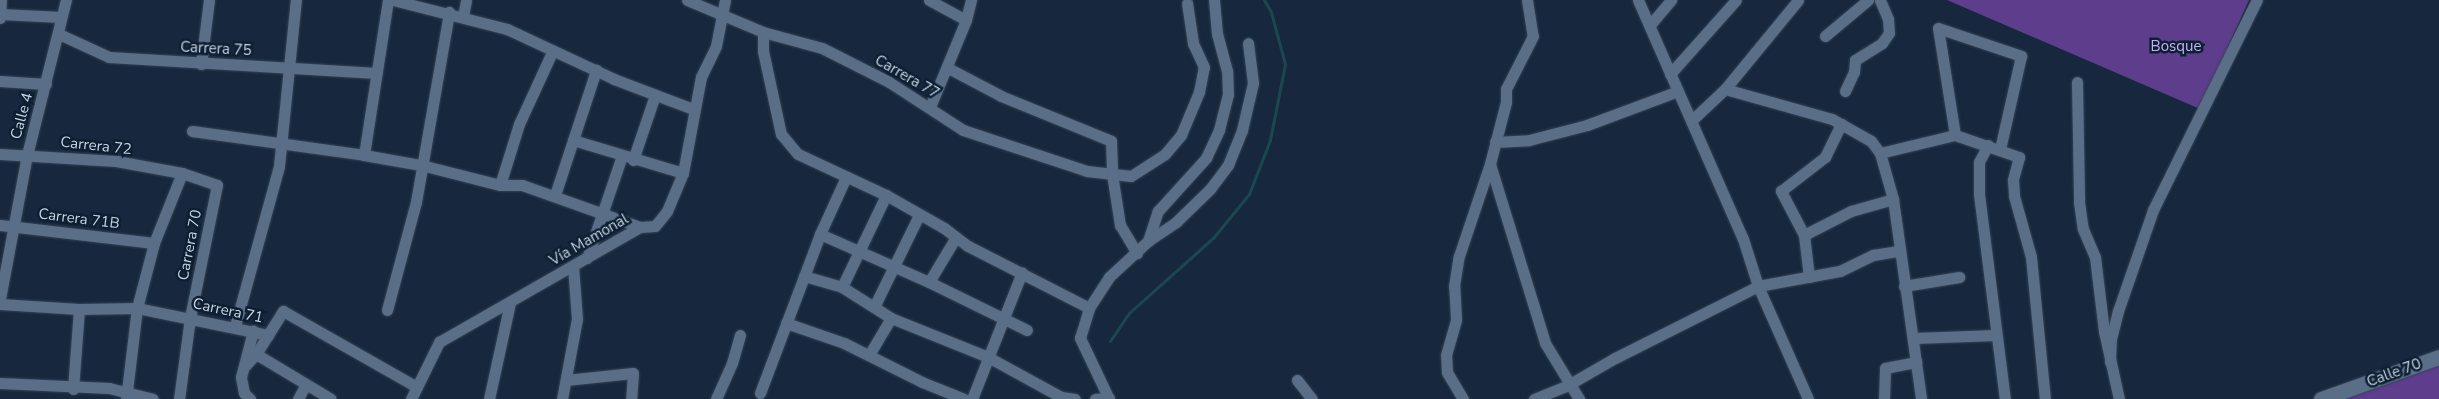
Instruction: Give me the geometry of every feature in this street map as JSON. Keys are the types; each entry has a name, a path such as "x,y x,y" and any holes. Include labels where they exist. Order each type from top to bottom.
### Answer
{"street":[{"path":"0,0 0,15 62,17"},
{"name":"Calle 4","path":"0,299 27,155 59,34 66,0"},
{"path":"201,64 209,0"},
{"path":"235,326 273,195 282,142 296,0"},
{"path":"364,155 388,0"},
{"path":"393,0 449,12 507,29 596,70 693,109"},
{"path":"463,16 466,0"},
{"name":"Carrera 77","path":"687,0 722,17 763,32 822,48 930,107 964,130 1087,171 1131,176 1165,154 1181,135 1199,92 1204,67 1194,43 1187,3"},
{"name":"Vía Mamonal","path":"411,399 439,342 640,227 655,226 667,212 684,173 693,109 701,77 716,46 725,0"},
{"path":"929,0 966,20"},
{"path":"930,107 948,68 966,20 971,0"},
{"path":"1148,241 1158,211 1206,158 1219,130 1228,95 1214,0"},
{"path":"1463,399 1447,372 1446,355 1456,319 1454,286 1459,256 1490,164 1506,102 1506,89 1533,36 1527,0"},
{"path":"1638,0 1743,239 1758,286 1808,399"},
{"path":"1650,25 1671,0"},
{"path":"1670,74 1736,0"},
{"path":"1691,120 1726,89 1798,0"},
{"path":"1825,36 1868,0"},
{"path":"1845,91 1854,72 1855,60 1882,43 1888,33 1888,18 1880,0"},
{"path":"2110,362 2118,311 2153,210 2223,74 2257,0"},
{"path":"387,310 416,202 421,164 449,12"},
{"path":"1955,135 1938,28 2021,56 2000,149"},
{"path":"763,32 763,51 781,134 798,154 886,195 968,246 1089,308"},
{"name":"Carrera 75","path":"59,34 108,57 377,73"},
{"path":"1095,399 1109,398 1080,338 1089,308 1109,277 1148,241 1176,222 1210,189 1228,165 1242,130 1253,83 1248,42"},
{"path":"500,185 519,124 553,50"},
{"path":"948,68 1001,96 1111,141 1112,174 1120,225 1137,252"},
{"path":"555,195 596,70"},
{"path":"0,81 46,84"},
{"path":"2077,82 2079,202 2083,229 2095,257 2110,362 2119,399"},
{"path":"1726,89 1841,124 1871,141 1880,154 1892,199 1904,286 1914,338 1921,399"},
{"path":"1495,142 1538,138 1588,126 1678,91"},
{"path":"586,258 601,213 655,95"},
{"path":"1809,277 1804,235 1781,190 1825,157 1841,124"},
{"path":"192,131 282,142 421,164 500,185 522,185 555,195 640,227"},
{"path":"1880,154 1955,135 2019,157 2013,180 2014,196 2031,257 2045,399"},
{"path":"573,140 627,158 684,173"},
{"path":"1988,145 1979,162 1978,176 1996,335 2004,371 2005,399"},
{"name":"Carrera 72","path":"0,154 116,160 182,173 217,185"},
{"path":"1490,164 1545,343 1568,385 1579,399"},
{"path":"127,397 137,308 154,242 182,173"},
{"path":"760,393 820,234 846,177"},
{"name":"Carrera 70","path":"178,399 190,318 217,185"},
{"path":"842,287 886,195"},
{"path":"1804,235 1851,211 1892,199"},
{"path":"874,307 919,215"},
{"name":"Carrera 71B","path":"0,225 154,242"},
{"path":"820,234 929,282 1004,317 1027,330"},
{"path":"929,282 956,237"},
{"path":"1534,399 1568,385 1615,358 1758,286 1849,268 1874,255 1899,251"},
{"path":"562,399 577,319 573,266"},
{"path":"972,399 1022,272"},
{"path":"804,276 842,287 890,318 988,357 1061,397 1075,399"},
{"path":"1904,286 1959,277"},
{"path":"489,399 510,303"},
{"name":"Carrera 71","path":"0,304 79,309 137,308 235,326 268,335 283,311 416,387"},
{"path":"73,388 79,309"},
{"path":"870,355 890,318"},
{"path":"786,323 870,355 922,382 964,399"},
{"path":"250,399 244,393 241,377 253,331"},
{"path":"244,367 256,354 268,335"},
{"path":"716,399 732,364 740,335"},
{"path":"1914,338 1996,335"},
{"path":"256,354 331,399"},
{"name":"Calle 70","path":"2320,399 2439,357"},
{"path":"1884,399 1884,368 1916,362"},
{"path":"566,380 633,373 631,399"},
{"path":"1297,380 1312,399"},
{"path":"0,383 118,389 127,397 153,399"},
{"path":"298,399 306,384"}],"green space":[{"name":"Bosque","path":"1947,0 2249,0 2200,109"},
{"path":"2439,358 2439,399 2328,399"}],"waterway":[{"path":"1110,341 1129,313 1213,238 1249,194 1270,140 1285,64 1271,12 1264,0"}]}
